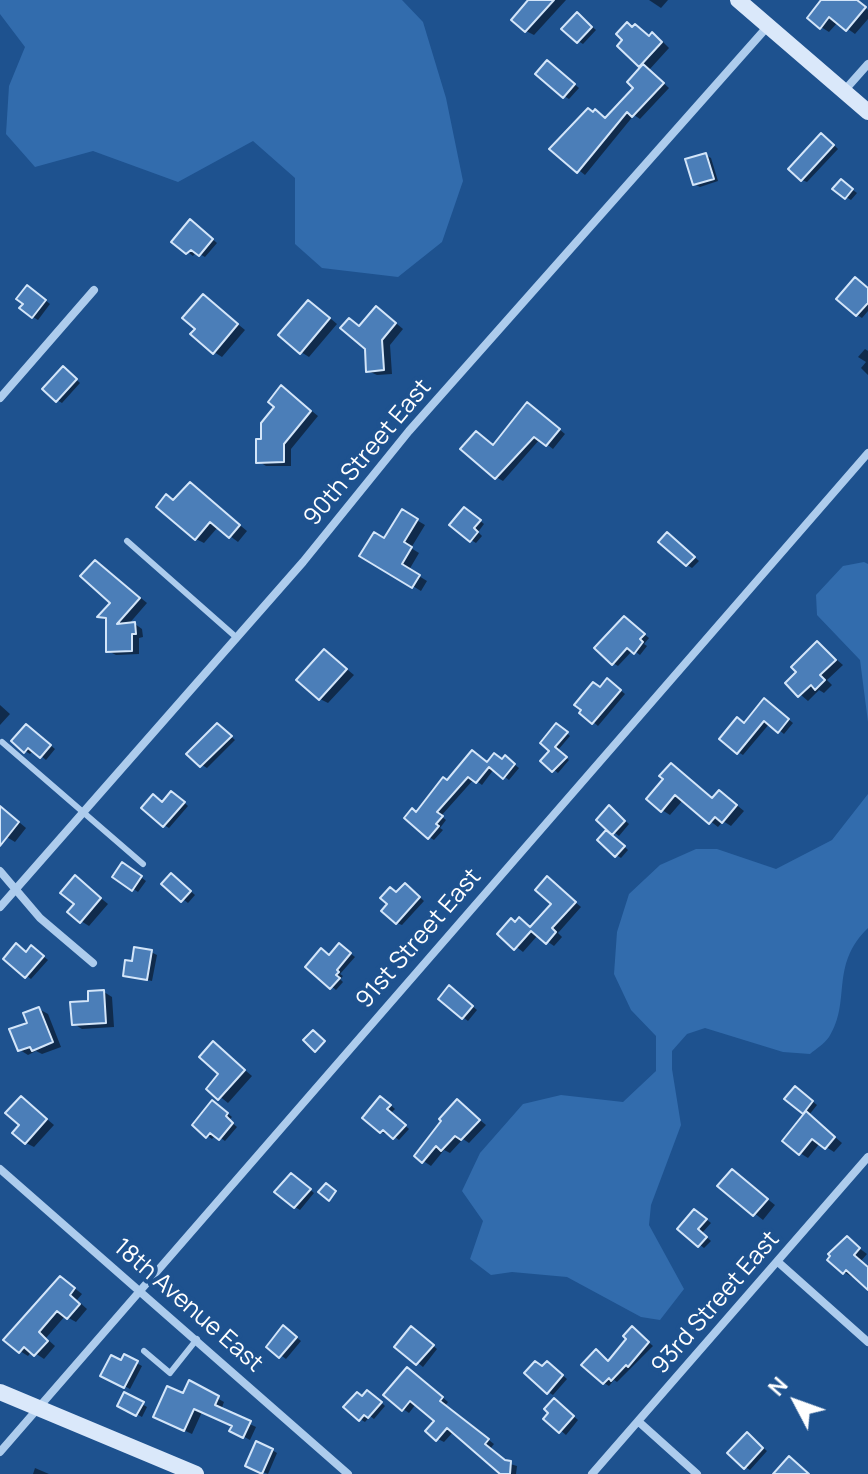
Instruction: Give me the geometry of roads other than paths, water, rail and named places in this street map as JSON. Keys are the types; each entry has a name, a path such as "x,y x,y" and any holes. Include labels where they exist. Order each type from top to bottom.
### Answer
{"main road":[{"path":"738,0 868,112"},
{"path":"0,1392 174,1470 196,1474"}],"street":[{"name":"90th Street East","path":"0,907 303,562 409,431 768,26"},
{"path":"844,91 868,64"},
{"path":"0,398 94,290"},
{"name":"91st Street East","path":"0,1452 868,453"},
{"path":"0,871 40,918 93,963"},
{"name":"93rd Street East","path":"592,1474 868,1157"},
{"name":"18th Avenue East","path":"0,1169 348,1474"},
{"path":"778,1262 868,1342"},
{"path":"639,1422 697,1474"}],"lane":[{"path":"127,541 237,638"},
{"path":"2,742 143,864"},
{"path":"144,1351 170,1373 197,1339"}]}
